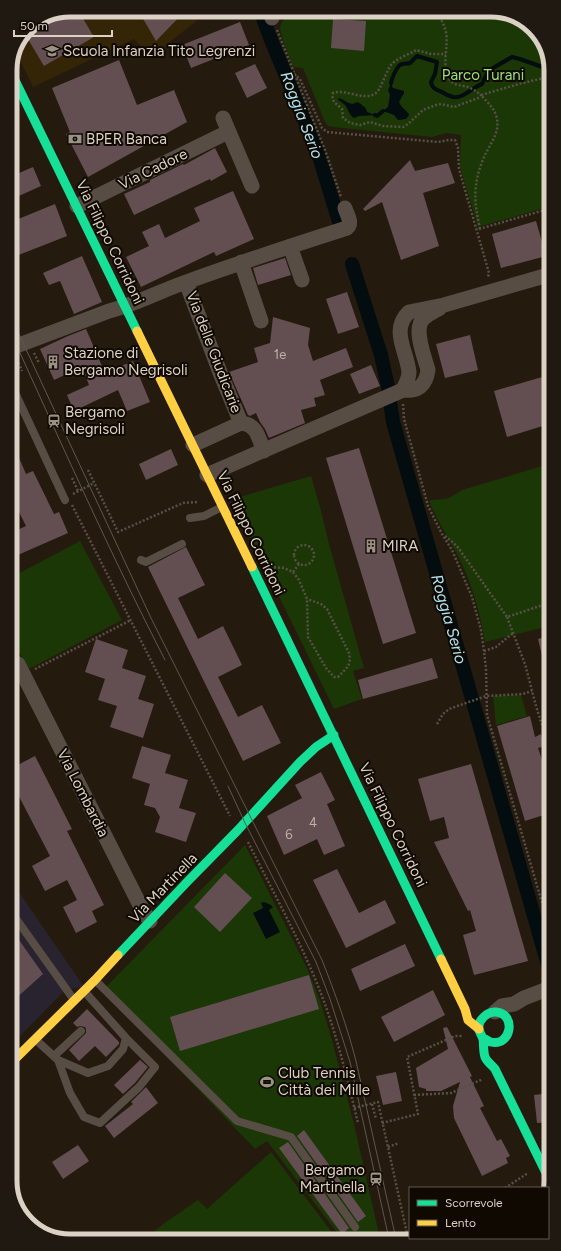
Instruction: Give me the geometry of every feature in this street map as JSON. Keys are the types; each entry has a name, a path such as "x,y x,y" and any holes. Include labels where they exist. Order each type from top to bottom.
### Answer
{"street":[{"name":"Via Filippo Corridoni","path":"17,84 334,735 465,1009 468,1020 481,1034"},
{"name":"Via Cadore","path":"77,206 225,125 252,186"},
{"path":"17,353 109,311 125,307 186,282 241,262 347,228 350,222 345,208"},
{"path":"290,246 302,280"},
{"path":"241,262 261,321"},
{"path":"207,475 372,403 398,393 416,390 424,383 428,370 419,336 419,328 423,319 444,305 544,277"},
{"name":"Via delle Giudicarie","path":"186,282 241,423"},
{"name":"Via delle Giudicarie","path":"193,446 241,423 249,424 255,429 264,451"},
{"name":"Via Lombardia","path":"21,669 142,909 150,921"},
{"name":"Via Martinella","path":"17,1057 95,980 188,881 240,829 300,762 316,747 334,735"},
{"path":"497,1061 485,1058 480,1024 490,1014 502,1006 514,1004 524,998 544,990"},
{"path":"514,1004 508,1035 502,1042 497,1061 544,1170"},
{"path":"465,1009 490,1014 500,1013 505,1016 510,1025"},
{"path":"481,1034 492,1043 502,1042"}],"lane":[{"path":"17,396 67,499"},
{"path":"190,518 204,516 223,507"},
{"path":"141,560 146,562 149,561 182,544"},
{"path":"17,920 75,1000"},
{"path":"95,980 237,1121 291,1137 355,1227"},
{"path":"56,1058 70,1093 84,1117 100,1123 139,1087 156,1067 126,1038 98,1015 84,991"},
{"path":"56,1058 80,1031"},
{"path":"35,1040 56,1058 88,1072 108,1066 123,1048 126,1038"}],"path":[{"path":"273,17 294,74 325,150 345,208"},
{"path":"439,17 446,34 446,72 448,77 452,82 476,91 481,95 490,105 496,116 498,128 486,154 476,184 475,198 480,228"},
{"path":"446,54 431,54 416,50 391,65 376,92 368,95 355,95 338,91 333,94 332,98 334,104 342,109 344,118 350,123 360,125 370,122 384,126 403,127 423,110 436,105 442,104 454,107 469,103 481,95 544,78"},
{"path":"294,74 300,78 322,128 327,132 438,142 455,140 458,148 459,169 489,273 488,281"},
{"path":"476,230 544,211"},
{"path":"34,352 39,363"},
{"path":"17,360 22,371"},
{"path":"398,393 428,506 452,550 472,597 481,630 484,651 487,715 544,910"},
{"path":"88,470 118,532 183,503 197,502"},
{"path":"72,478 78,491"},
{"path":"94,483 78,491 67,499 285,915 324,1000 358,1123"},
{"path":"442,534 457,546 507,617 525,664 544,731"},
{"path":"302,545 310,547 315,553 313,561 306,566 299,564 294,558 296,550 302,545"},
{"path":"292,572 299,564"},
{"path":"265,568 284,568 292,572 299,580 307,599 308,637 326,668 334,677 338,677 349,665 351,660 349,653 327,608 307,599"},
{"path":"507,617 544,605"},
{"path":"21,669 131,620"},
{"path":"484,651 496,647 513,633"},
{"path":"437,724 443,714 449,709 486,696 524,694 532,691"},
{"path":"382,1123 418,1114 407,1057 455,1036 481,1034"},
{"path":"414,1095 451,1093 485,1078"},
{"path":"354,1108 378,1102 407,1234"},
{"path":"372,1104 376,1119"},
{"path":"388,1147 398,1143"},
{"path":"506,1187 541,1164"}],"shaded area":[{"path":"70,17 201,17 151,57 134,39 33,87 19,56 22,46 35,30 50,21"},
{"path":"391,83 393,88 404,91 399,102 409,115 406,119 398,120 394,115 383,111 388,107 390,95 388,90"},
{"path":"339,98 352,104 357,102 365,108 367,112 375,115 359,116 354,118 345,105 338,100"},
{"path":"17,889 84,987 66,989 17,1039"},
{"path":"264,902 273,907 269,910 280,932 266,939 253,913 263,908 261,903"}],"green space":[{"name":"Parco Turani","path":"284,17 495,17 518,24 529,32 539,46 543,59 544,70 544,208 478,227 460,167 461,135 447,133 432,137 328,126 303,68 293,67 280,29"},
{"path":"544,465 544,627 485,642 478,608 467,575 429,501 448,498 462,490"},
{"path":"311,476 364,668 353,671 362,699 334,709 248,533 251,532 240,497"},
{"path":"80,541 122,620 29,669 17,649 17,574"},
{"path":"521,695 527,716 496,725 493,696"},
{"name":"Club Tennis Città dei Mille","path":"245,845 306,966 320,1000 354,1124 379,1234 338,1234 267,1141 255,1149 103,990"},
{"path":"271,1152 333,1234 151,1234 198,1200 207,1209"}],"building":[{"name":"Scuola Infanzia Tito Legrenzi","path":"82,17 94,37 44,66 28,38 40,26 50,21 59,18"},
{"path":"142,17 179,17 156,41"},
{"path":"333,19 366,21 364,51 331,48"},
{"path":"240,22 249,45 191,68 182,45"},
{"path":"119,60 137,105 174,90 187,122 88,177 66,134 70,132 52,88"},
{"path":"255,64 267,88 247,98 235,73"},
{"path":"215,148 227,172 211,181 210,179 134,215 124,194"},
{"path":"410,160 415,171 448,163 455,183 423,193 439,246 401,260 382,202 365,211 363,209"},
{"path":"33,167 41,186 17,197 17,174"},
{"path":"233,191 254,239 216,256 214,252 141,287 126,257 149,246 142,232 159,224 165,238 200,221 194,208"},
{"path":"55,204 67,236 17,256 17,220"},
{"path":"536,221 544,249 544,257 501,268 492,234"},
{"path":"82,256 102,302 74,314 60,281 49,285 43,273"},
{"path":"285,258 291,275 258,285 253,268"},
{"path":"347,292 359,327 338,334 326,299"},
{"path":"273,317 310,328 308,345 313,361 346,348 353,367 320,380 325,395 314,398 316,406 301,410 305,423 269,438 256,413 250,416 248,415 229,372 258,362 254,348 270,343"},
{"path":"86,329 105,373 133,361 150,402 127,411 118,390 74,411 67,395 89,385 82,367 54,380 40,349"},
{"path":"470,335 478,370 445,378 436,344"},
{"path":"371,365 380,386 359,394 350,374"},
{"path":"544,376 544,426 507,437 494,391"},
{"name":"MIRA","path":"359,448 416,633 383,644 326,458"},
{"path":"171,449 178,465 146,480 139,464"},
{"path":"17,453 26,474 33,471 54,514 59,512 68,533 17,555 17,530 26,526 17,508"},
{"path":"186,547 205,585 178,598 198,639 223,626 242,665 218,677 238,717 262,705 281,743 243,761 148,567"},
{"path":"544,637 544,664 538,639"},
{"path":"96,639 128,650 122,668 146,676 138,699 154,704 143,738 110,727 117,706 98,700 105,679 85,672"},
{"path":"432,658 438,678 363,699 358,680"},
{"path":"530,716 535,737 541,734 544,746 538,748 544,766 544,815 525,821 497,726"},
{"path":"142,746 171,755 165,773 188,780 179,808 196,813 186,842 155,832 160,817 155,808 144,805 150,784 132,778"},
{"path":"35,756 72,829 67,831 104,905 92,911 97,922 76,933 63,907 77,900 67,880 45,891 32,866 50,856 17,793 17,765"},
{"path":"471,764 528,961 474,975 463,935 476,931 470,910 468,911 434,842 449,838 444,817 430,821 418,779"},
{"path":"321,772 335,800 327,804 345,846 324,855 317,839 284,855 267,816 302,798 295,785"},
{"path":"337,869 359,913 385,900 396,923 346,948 313,880"},
{"path":"225,873 252,898 220,932 194,907"},
{"path":"17,937 43,974 17,997"},
{"path":"405,944 415,966 360,991 351,969"},
{"path":"309,975 319,1009 180,1051 170,1017"},
{"path":"433,990 445,1015 394,1042 381,1017"},
{"path":"87,1009 119,1042 119,1044 106,1057 95,1046 79,1061 69,1050 86,1033 86,1029 85,1027 77,1027 73,1023"},
{"path":"447,1027 472,1076 470,1077 484,1106 480,1108 497,1141 501,1139 510,1156 506,1158 508,1163 482,1176 454,1118 453,1106 460,1082 441,1091 426,1091 426,1089 419,1087 416,1068 448,1049 443,1028"},
{"path":"140,1060 148,1067 135,1083 123,1094 114,1085"},
{"path":"396,1072 402,1101 383,1105 376,1076"},
{"path":"146,1087 158,1103 114,1138 105,1126 133,1104 131,1102"},
{"path":"544,1094 544,1122 537,1123 534,1095"},
{"path":"304,1130 366,1216 358,1222 297,1136"},
{"path":"288,1142 349,1228 342,1234 279,1148"},
{"path":"78,1145 89,1161 63,1179 52,1162"}],"waterway":[{"name":"Roggia Serio","path":"263,17 318,153 339,222"},
{"path":"391,83 394,73 399,66 410,63 417,56 437,62 435,74 431,82 432,86 436,90 453,97 464,95 482,84 487,73 512,57 544,67"},
{"path":"375,115 377,116 383,111"},
{"name":"Roggia Serio","path":"352,264 381,355 388,387 393,422 544,951"}],"tram line":[{"path":"17,330 151,618 322,960 349,1035 356,1061 395,1234"},
{"path":"17,346 105,539 165,660"},
{"path":"228,786 245,823 316,962 330,999 350,1062 388,1234"}],"traffic: fast":[{"path":"17,84 137,331"},
{"path":"252,567 441,959"},
{"path":"118,955 238,830 300,762 316,747 334,735"},
{"path":"483,1038 489,1042 498,1042 503,1040 509,1030 507,1018 503,1014 493,1012 489,1013 481,1020 479,1030 483,1039 484,1055 495,1069 544,1169"}],"traffic: slow":[{"path":"137,331 252,567"},
{"path":"17,1057 95,980 118,955"},
{"path":"441,959 465,1009 468,1020 479,1029"}],"place":[{"name":"Scuola Infanzia Tito Legrenzi","path":"52,51"},
{"name":"BPER Banca","path":"75,139"},
{"name":"Stazione di Bergamo Negrisoli","path":"53,362"},
{"name":"Bergamo Negrisoli","path":"54,421"},
{"name":"MIRA","path":"371,546"},
{"name":"Club Tennis Città dei Mille","path":"267,1082"},
{"name":"Bergamo Martinella","path":"376,1179"}]}
